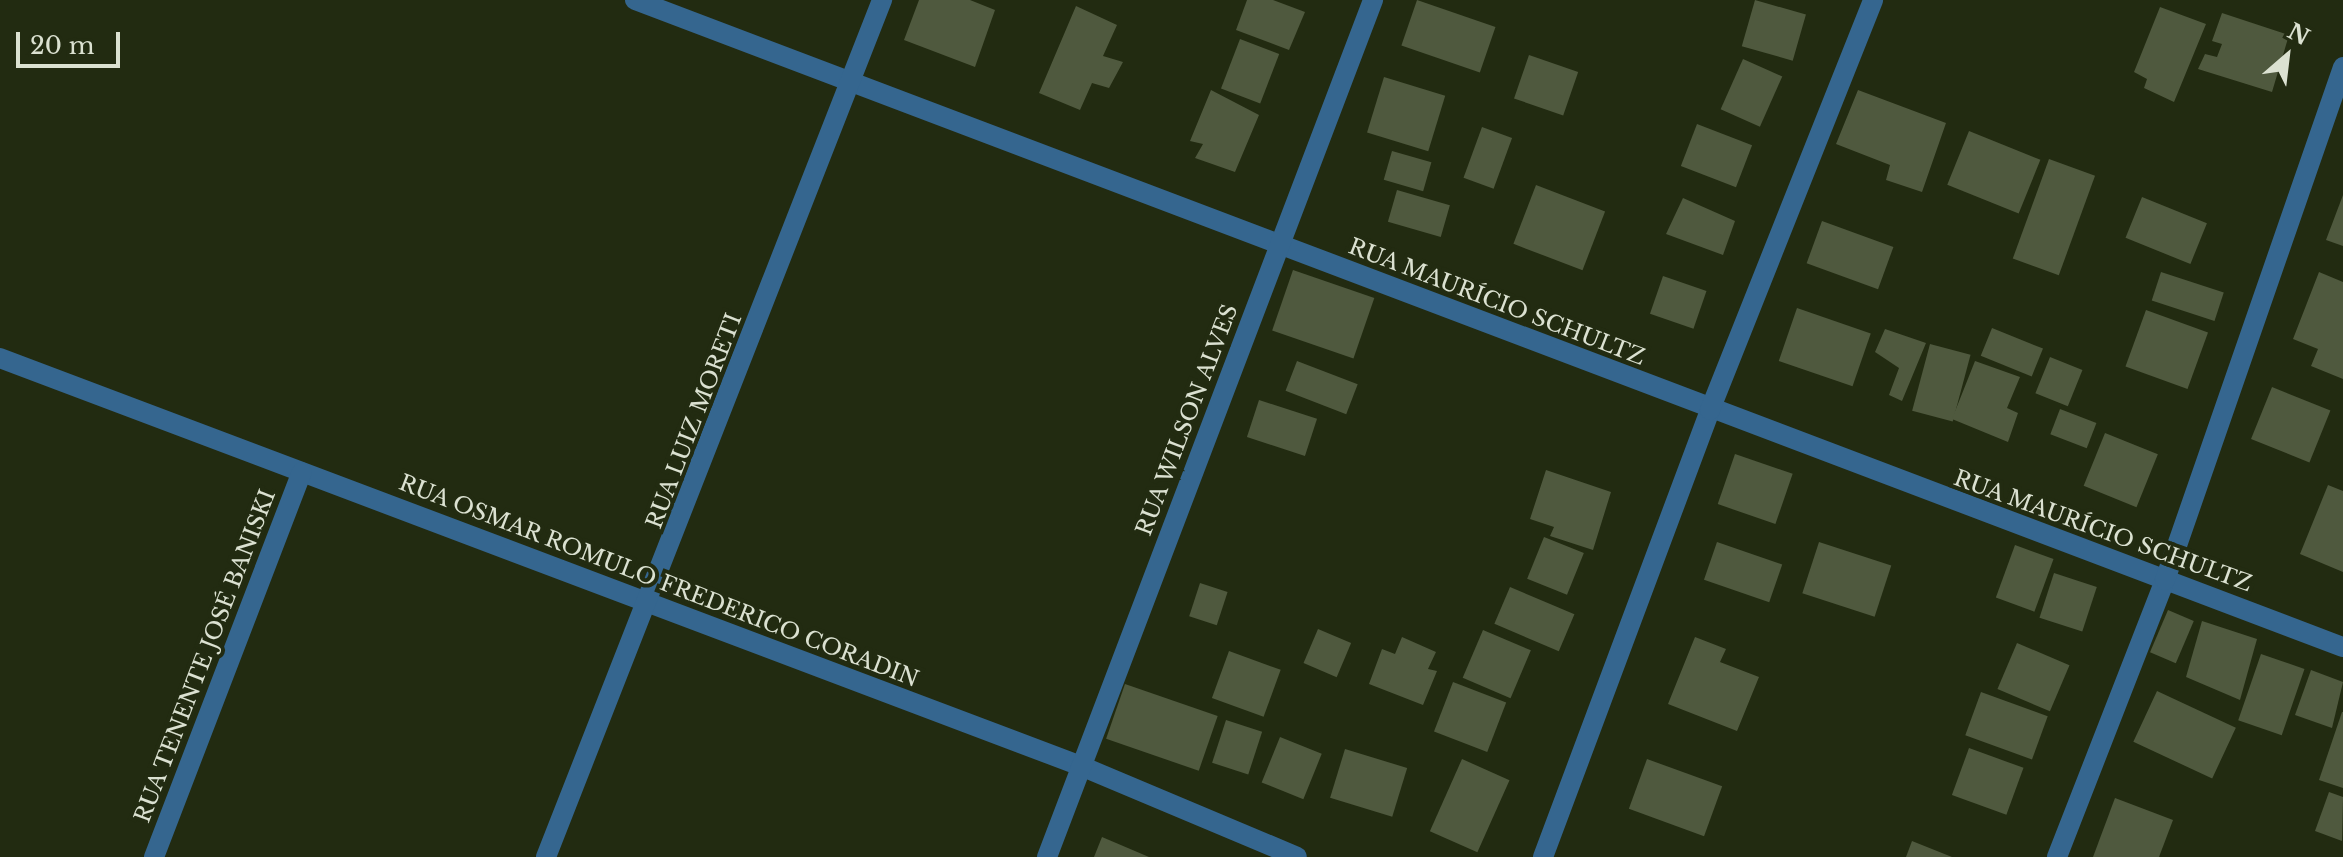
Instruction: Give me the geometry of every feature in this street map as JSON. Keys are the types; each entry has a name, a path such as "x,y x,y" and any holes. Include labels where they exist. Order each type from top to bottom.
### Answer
{"street":[{"name":"RUA MAURÍCIO SCHULTZ","path":"635,0 1710,410 2343,647"},
{"name":"RUA LUIZ MORETI","path":"546,857 649,603 882,0"},
{"name":"RUA WILSON ALVES","path":"1047,857 1373,0"},
{"path":"1543,857 1710,410 1873,0"},
{"path":"2057,857 2165,580 2343,67"},
{"name":"RUA OSMAR ROMULO FREDERICO CORADIN","path":"0,358 1081,766 1297,857"},
{"name":"RUA TENENTE JOSÉ BANISKI","path":"154,857 302,472"}],"building":[{"path":"919,0 970,0 995,10 975,67 904,40"},
{"path":"1247,0 1273,0 1305,12 1289,50 1236,30"},
{"path":"1417,0 1495,27 1480,72 1401,45"},
{"path":"1755,0 1806,15 1793,61 1742,46"},
{"path":"1076,6 1117,25 1103,56 1123,62 1109,88 1092,83 1080,110 1039,93"},
{"path":"2160,7 2206,24 2174,102 2144,88 2147,79 2134,72"},
{"path":"2222,13 2289,35 2272,92 2198,69 2205,54 2217,57 2222,44 2212,41"},
{"path":"1240,39 1279,54 1260,104 1221,88"},
{"path":"1529,55 1578,72 1563,115 1514,98"},
{"path":"1743,59 1782,76 1760,127 1721,109"},
{"path":"1384,77 1445,96 1428,151 1367,132"},
{"path":"1211,90 1259,115 1235,172 1195,158 1203,144 1190,141"},
{"path":"1858,90 1946,123 1922,192 1886,180 1890,165 1836,144"},
{"path":"1697,124 1752,145 1736,187 1681,166"},
{"path":"1482,127 1512,138 1494,189 1464,178"},
{"path":"1969,131 2040,160 2019,214 1947,185"},
{"path":"1392,151 1431,162 1423,191 1384,180"},
{"path":"2049,159 2095,176 2059,275 2013,259"},
{"path":"1536,185 1605,212 1583,270 1513,244"},
{"path":"1397,190 1450,205 1441,237 1388,222"},
{"path":"2343,195 2343,246 2326,240"},
{"path":"2142,197 2207,223 2190,264 2126,238"},
{"path":"1683,198 1735,221 1723,255 1666,234"},
{"path":"1822,221 1893,247 1878,289 1807,263"},
{"path":"1293,270 1374,298 1353,359 1272,331"},
{"path":"2161,272 2224,292 2214,321 2152,301"},
{"path":"2319,272 2343,282 2343,379 2311,366 2318,349 2293,339"},
{"path":"1663,276 1706,291 1693,329 1650,314"},
{"path":"1797,308 1871,333 1853,386 1779,361"},
{"path":"2146,310 2208,333 2187,389 2125,366"},
{"path":"1992,328 2043,349 2032,376 1981,356"},
{"path":"1885,329 1926,343 1902,401 1889,395 1899,368 1875,352"},
{"path":"1930,344 1971,355 1953,422 1912,411"},
{"path":"2050,357 2082,370 2068,406 2035,393"},
{"path":"1297,361 1358,384 1346,414 1286,391"},
{"path":"1975,361 2020,377 2007,408 2018,413 2008,442 1952,419"},
{"path":"2272,387 2330,411 2309,463 2251,439"},
{"path":"1259,400 1317,419 1305,456 1247,437"},
{"path":"2060,409 2096,423 2087,448 2050,434"},
{"path":"2105,433 2158,454 2136,507 2084,486"},
{"path":"1735,454 1793,474 1775,524 1718,504"},
{"path":"1546,470 1611,492 1593,550 1550,536 1554,527 1530,519"},
{"path":"2328,485 2343,491 2343,572 2300,554"},
{"path":"1544,537 1584,553 1567,595 1527,579"},
{"path":"1717,542 1782,564 1769,602 1704,580"},
{"path":"1819,542 1891,565 1875,617 1802,593"},
{"path":"2015,545 2054,559 2034,612 1996,598"},
{"path":"2054,573 2097,587 2082,632 2039,618"},
{"path":"1200,583 1228,592 1217,625 1189,616"},
{"path":"1510,587 1574,614 1559,651 1494,624"},
{"path":"2168,610 2194,621 2176,663 2150,652"},
{"path":"2202,621 2257,639 2240,700 2186,677"},
{"path":"1318,629 1351,643 1337,677 1304,663"},
{"path":"1483,630 1531,650 1511,698 1463,678"},
{"path":"1402,637 1436,652 1428,669 1437,671 1423,705 1369,684 1382,649 1395,654"},
{"path":"1695,637 1726,649 1720,662 1759,677 1737,731 1668,704"},
{"path":"2017,643 2069,665 2050,711 1997,689"},
{"path":"1229,651 1281,670 1264,717 1212,698"},
{"path":"2261,654 2304,669 2282,735 2238,720"},
{"path":"2311,670 2343,682 2332,728 2295,715"},
{"path":"1453,682 1506,702 1487,752 1434,731"},
{"path":"1125,684 1218,716 1199,771 1106,739"},
{"path":"2157,691 2236,728 2212,779 2133,742"},
{"path":"1981,692 2048,716 2032,760 1965,735"},
{"path":"2343,712 2343,788 2319,780"},
{"path":"1226,720 1262,732 1248,775 1212,763"},
{"path":"1280,737 1322,754 1303,799 1262,782"},
{"path":"1969,748 2024,768 2006,815 1952,795"},
{"path":"1345,749 1407,768 1392,817 1330,798"},
{"path":"1462,759 1510,780 1477,852 1430,831"},
{"path":"1647,759 1722,786 1704,836 1629,809"},
{"path":"2329,792 2343,797 2342,841 2315,831"},
{"path":"2115,798 2173,820 2159,857 2093,857"},
{"path":"1102,837 1149,857 1094,857"},
{"path":"1912,841 1952,857 1906,857"}]}
